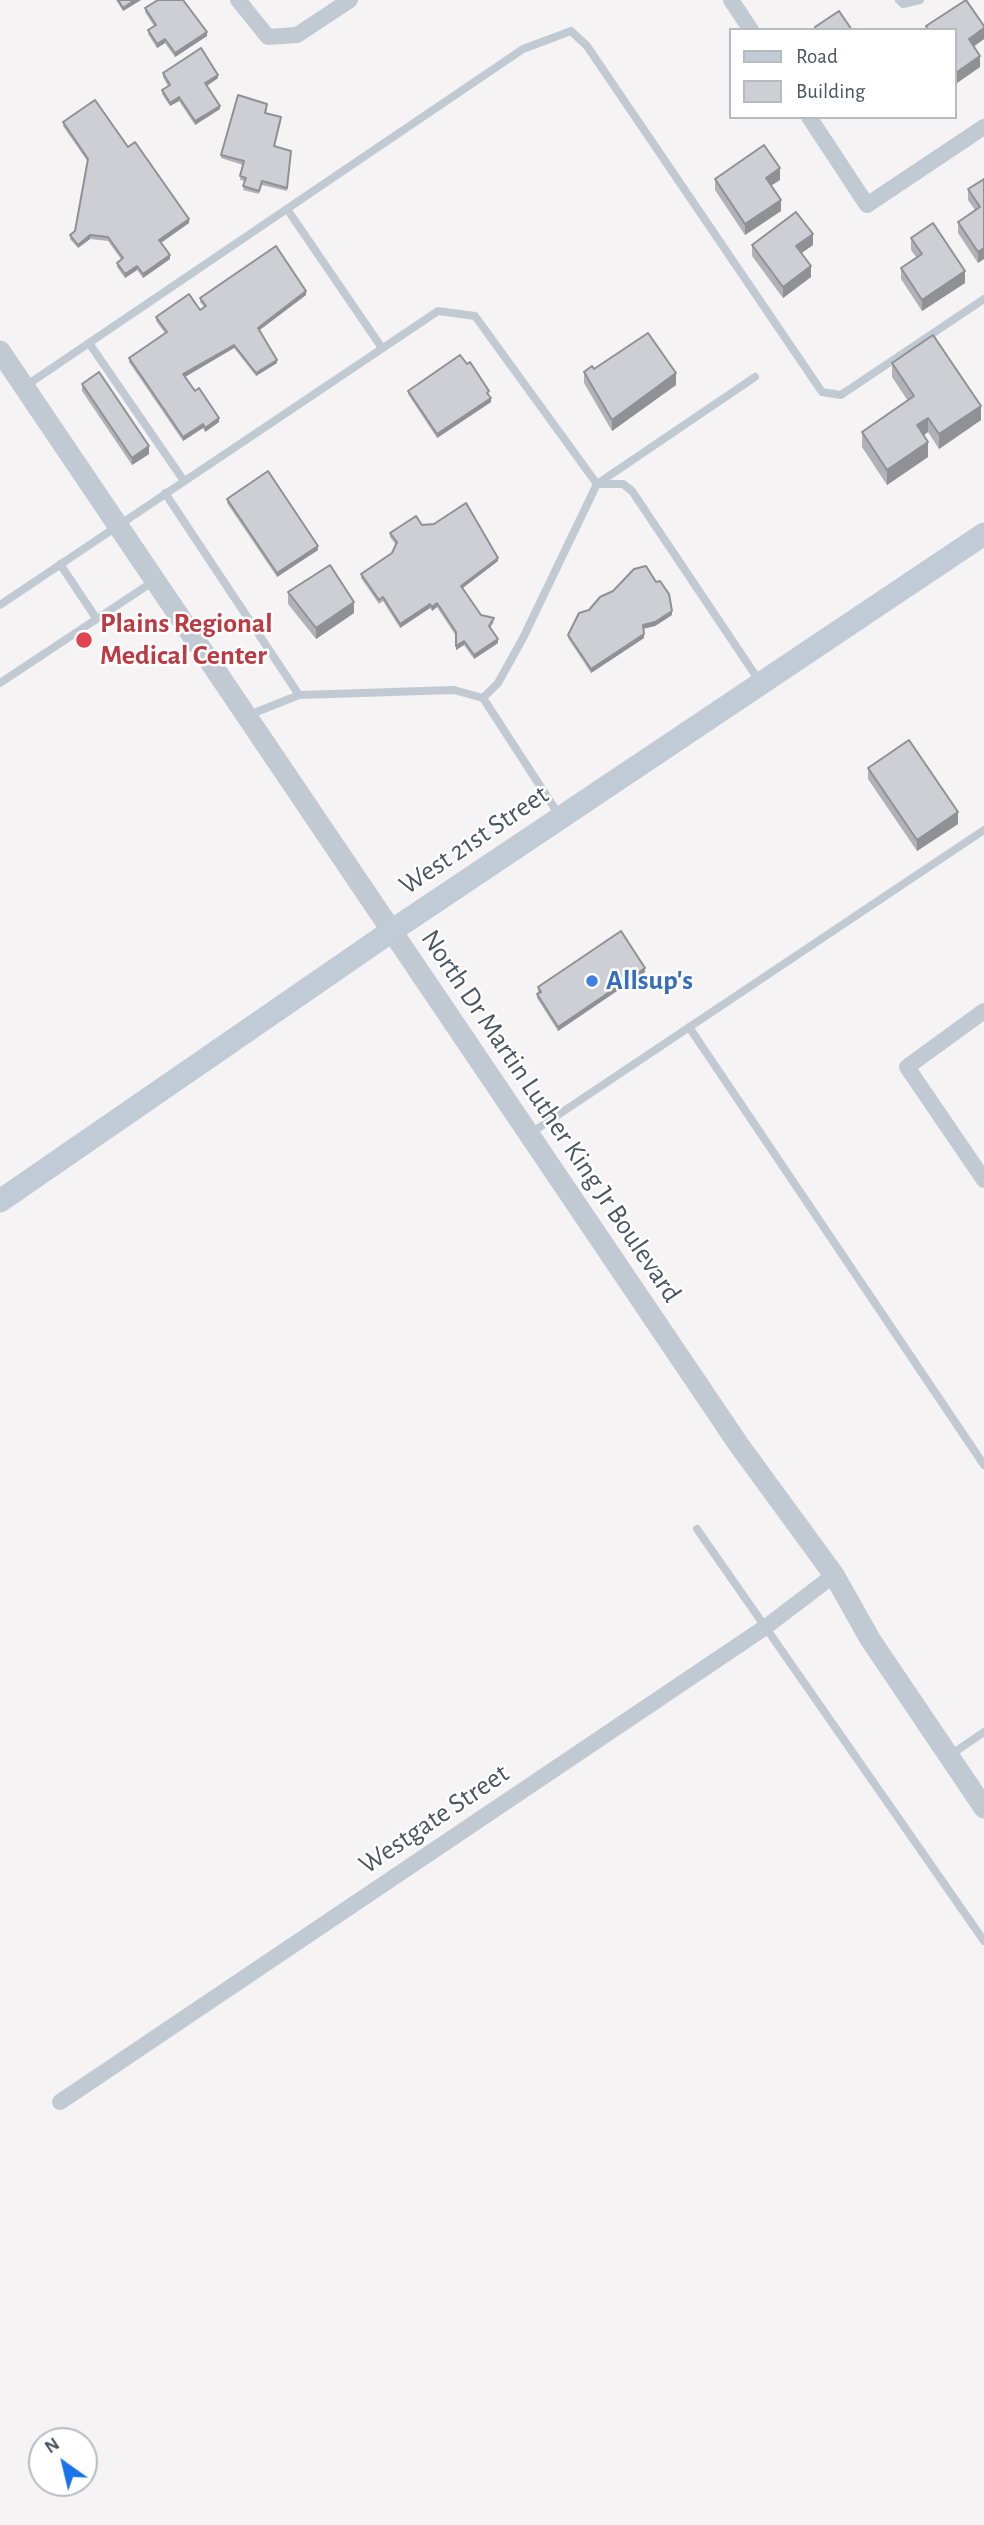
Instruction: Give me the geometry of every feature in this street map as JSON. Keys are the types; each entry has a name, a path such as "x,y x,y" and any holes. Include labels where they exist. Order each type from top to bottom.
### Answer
{"main road":[{"name":"West 21st Street","path":"0,1201 393,930 984,534"}],"street":[{"path":"238,0 268,37 297,35 350,0"},
{"path":"731,0 750,28"},
{"path":"810,119 867,205 984,127"},
{"name":"North Dr Martin Luther King Jr Boulevard","path":"0,351 154,580 249,715 739,1445 834,1576 870,1639 984,1808"},
{"path":"984,1011 907,1067 984,1180"},
{"name":"Westgate Street","path":"60,2102 767,1626 834,1576"}],"lane":[{"path":"899,0 903,4 920,0"},
{"path":"24,387 523,50 571,31 587,46 822,392 841,395 984,299"},
{"path":"287,209 382,348"},
{"path":"0,605 438,311 475,316 597,484"},
{"path":"89,343 184,481"},
{"path":"483,698 498,683 523,638 597,484 755,377"},
{"path":"597,484 623,484 632,491 761,683"},
{"path":"165,493 299,695"},
{"path":"60,565 96,618"},
{"path":"0,683 154,580"},
{"path":"249,715 299,695 454,690 483,698 561,817"},
{"path":"529,1134 984,830"},
{"path":"689,1027 984,1465"},
{"path":"697,1529 984,1941"},
{"path":"949,1756 984,1732"}],"building":[{"path":"118,0 135,0 123,8"},
{"path":"158,0 183,0 207,32 175,53 165,39 157,44 148,30 156,25 145,8"},
{"path":"966,0 984,26 969,39 980,56 957,72 956,28 926,26"},
{"path":"839,11 851,28 815,28"},
{"path":"201,48 218,75 205,83 220,106 195,121 179,97 170,103 162,90 170,85 163,73"},
{"path":"238,95 267,104 265,113 281,117 274,146 291,151 287,188 262,181 259,191 243,186 246,178 240,176 244,161 221,155"},
{"path":"95,100 128,147 135,142 189,219 159,240 170,255 143,274 137,266 125,274 117,263 123,258 108,237 90,235 78,245 70,235 75,231 88,159 63,122"},
{"path":"764,145 780,168 766,178 781,200 745,224 715,179"},
{"path":"984,179 984,248 978,252 958,222 980,207 968,189"},
{"path":"796,212 813,234 796,246 811,266 783,287 752,245"},
{"path":"933,223 965,271 922,300 901,268 922,254 911,238"},
{"path":"276,246 306,291 258,328 277,360 256,373 234,345 183,374 195,391 199,388 219,418 205,428 203,424 183,437 129,358 167,332 156,317 189,294 200,310 206,306 200,298"},
{"path":"648,333 676,373 612,420 584,372 592,366 594,369"},
{"path":"933,335 981,406 939,434 928,418 917,425 928,442 887,470 862,432 914,396 892,363"},
{"path":"460,355 467,364 470,362 491,398 437,434 408,391"},
{"path":"99,372 149,446 132,458 82,384"},
{"path":"268,471 318,546 277,573 227,499"},
{"path":"466,503 498,558 461,586 481,615 494,618 489,626 498,639 474,655 464,641 456,646 456,632 437,603 432,607 430,604 400,624 383,597 379,600 361,574 392,553 397,542 390,533 416,516 422,525 434,524"},
{"path":"330,565 354,602 316,628 288,592"},
{"path":"646,566 656,582 660,581 669,594 672,611 655,622 643,625 644,634 591,669 568,635 579,613 589,610 600,597 613,591 634,569"},
{"path":"909,740 958,812 917,840 868,768"},
{"name":"Allsup's","path":"621,931 645,968 558,1027 537,994 541,992 538,987"}],"place":[{"name":"Plains Regional Medical Center","path":"84,640"},
{"name":"Allsup's","path":"592,981"}]}
